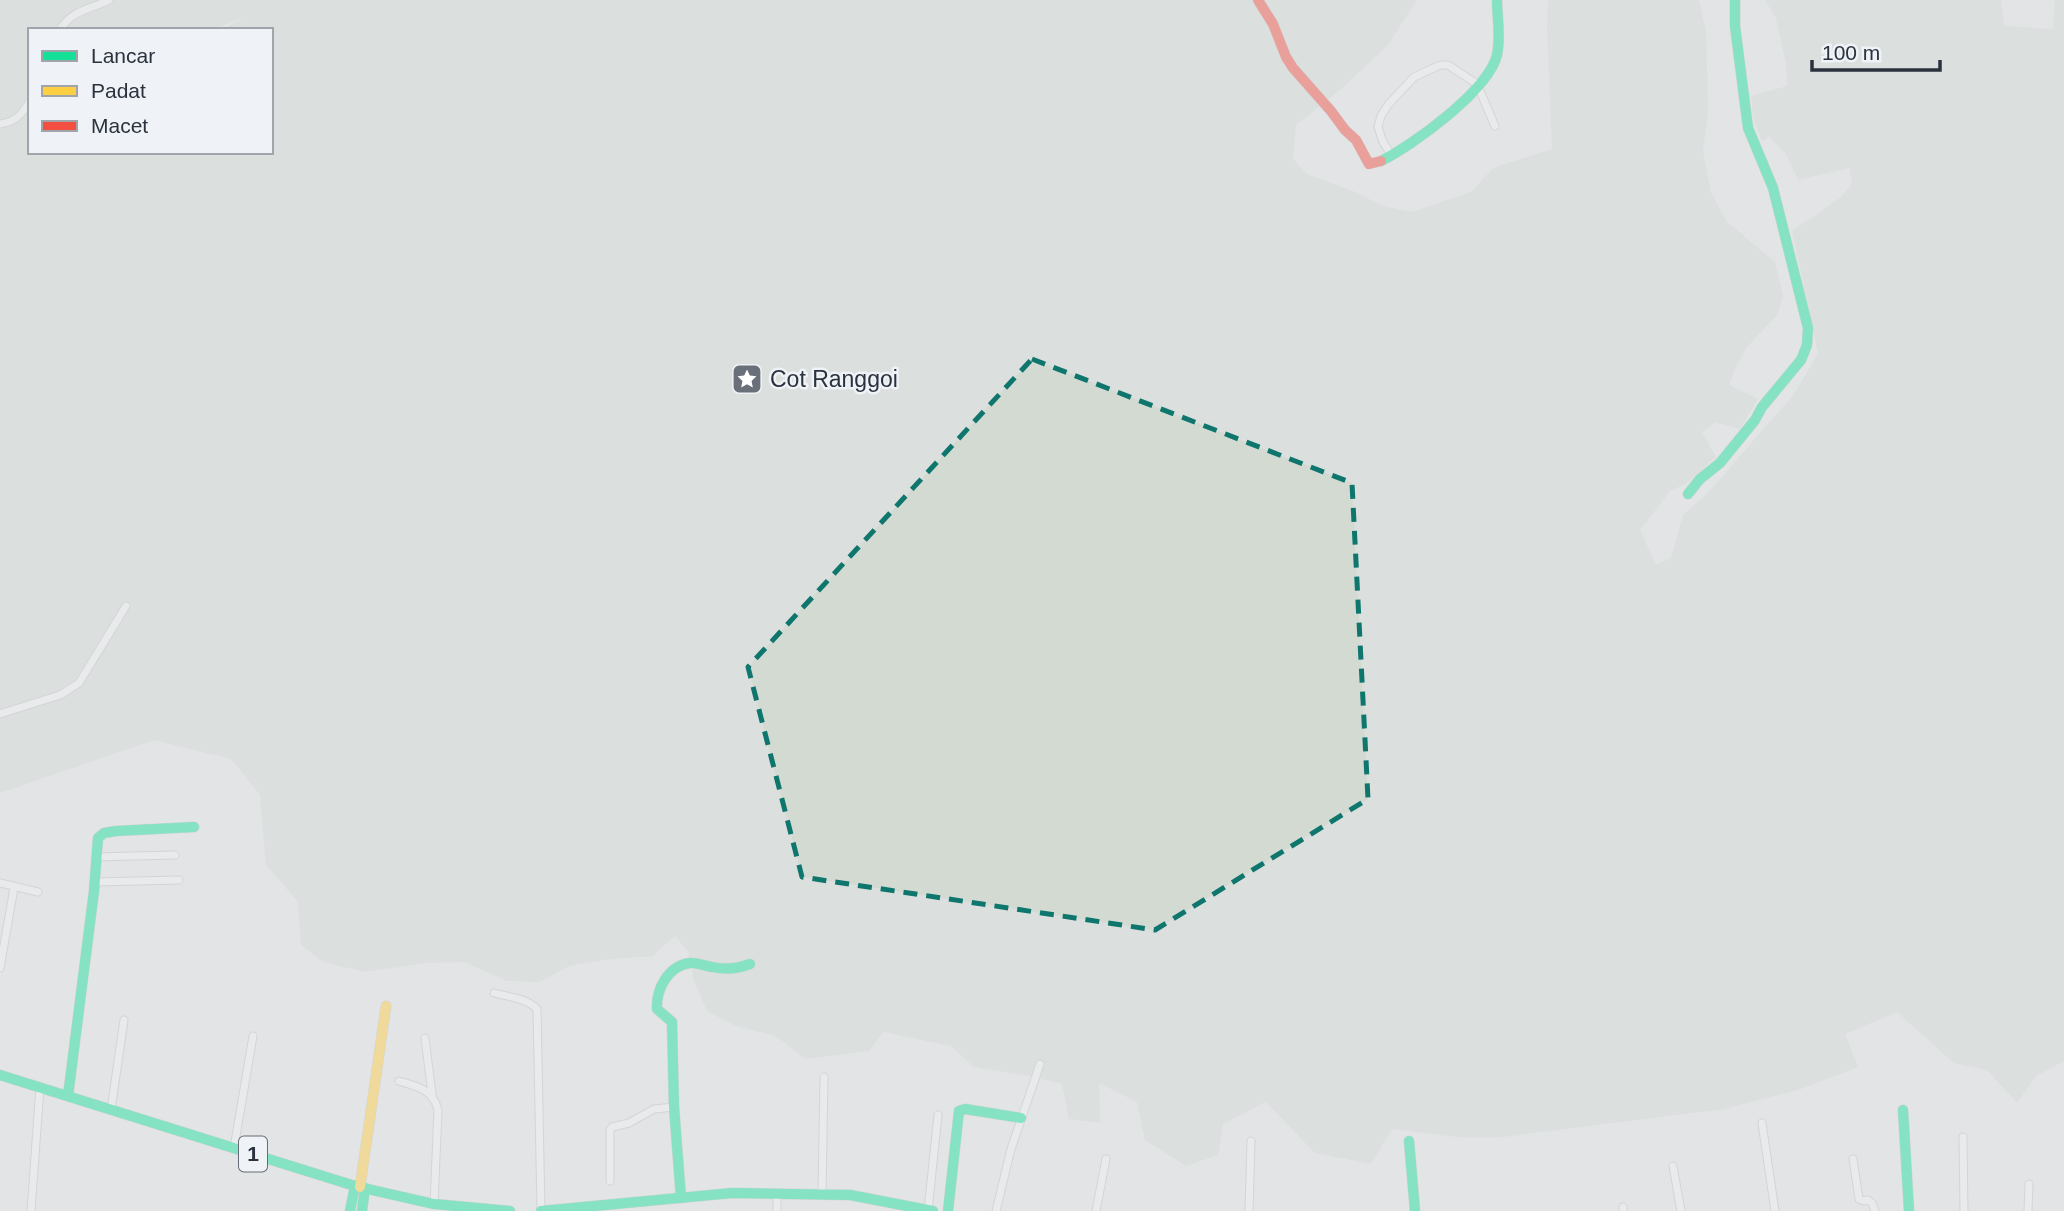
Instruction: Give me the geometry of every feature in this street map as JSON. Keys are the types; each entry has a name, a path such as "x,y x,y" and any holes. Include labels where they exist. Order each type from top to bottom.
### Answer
{"main road":[{"path":"1258,0 1273,24 1293,68 1356,140 1370,163 1377,163 1392,156 1418,139 1447,116 1489,74 1498,51 1497,0"},
{"path":"1688,494 1700,479 1720,463 1801,360 1808,338 1808,328 1773,188 1748,128 1735,26 1735,0"},
{"path":"68,1096 98,838 104,833 194,827"},
{"path":"681,1198 674,1107 673,1022 657,1009 661,987 674,970 689,963 726,970 750,964"},
{"path":"351,1211 360,1187 386,1006"},
{"name":"1","path":"0,1075 360,1187 434,1204 510,1211"},
{"path":"947,1211 959,1111 965,1109 1021,1118"},
{"path":"1903,1110 1909,1211"},
{"path":"1409,1141 1415,1211"},
{"path":"360,1187 362,1211"},
{"path":"541,1211 732,1193 850,1195 904,1208 930,1210"}],"street":[{"path":"61,28 64,22 75,14 109,0"},
{"path":"1392,156 1378,127 1381,116 1396,95 1414,77 1429,69 1448,65 1478,85 1495,126"},
{"path":"0,124 14,121 28,104"},
{"path":"0,714 60,695 79,683 126,606"},
{"path":"95,857 175,855"},
{"path":"94,882 179,880"},
{"path":"0,883 38,892"},
{"path":"0,968 14,888"},
{"path":"494,993 533,1004 537,1009 541,1211"},
{"path":"111,1110 124,1020"},
{"path":"234,1148 253,1036"},
{"path":"425,1038 432,1094 438,1110 434,1204"},
{"path":"996,1211 1003,1176 1040,1064"},
{"path":"822,1194 824,1077"},
{"path":"399,1081 432,1094"},
{"path":"31,1211 40,1087"},
{"path":"611,1181 612,1126 629,1123 650,1111 674,1107"},
{"path":"930,1210 938,1115"},
{"path":"1762,1123 1775,1211"},
{"path":"1963,1137 1964,1211"},
{"path":"1249,1211 1251,1141"},
{"path":"1853,1159 1859,1199 1868,1200 1875,1211"},
{"path":"1096,1211 1106,1160"},
{"path":"1673,1166 1681,1211"},
{"path":"2028,1211 2029,1184"},
{"path":"776,1211 777,1193"}],"highlighted area":[{"path":"1032,359 1352,483 1368,799 1155,930 802,877 748,667"}],"shaded area":[{"path":"0,0 1417,0 1388,45 1341,89 1296,125 1293,159 1307,174 1353,191 1383,206 1412,212 1471,192 1493,168 1552,149 1548,0 1699,0 1706,32 1708,112 1703,151 1711,192 1726,221 1775,262 1783,295 1778,314 1747,347 1729,385 1758,399 1740,429 1715,422 1702,432 1716,457 1687,483 1670,491 1640,530 1656,565 1671,558 1683,515 1706,495 1795,393 1818,353 1792,231 1840,198 1852,184 1849,168 1798,180 1786,154 1769,137 1762,141 1753,119 1751,96 1787,86 1786,63 1776,18 1765,0 2001,0 2004,26 2053,29 2055,0 2064,0 2064,1061 2036,1076 2017,1103 1987,1070 1954,1063 1897,1012 1845,1034 1858,1067 1801,1089 1724,1109 1503,1137 1466,1138 1392,1129 1371,1164 1315,1153 1266,1102 1223,1124 1218,1155 1186,1166 1145,1140 1137,1102 1099,1083 1100,1123 1069,1119 1062,1084 974,1067 951,1046 883,1032 869,1051 805,1059 776,1036 736,1026 707,1011 694,981 688,951 675,936 653,956 610,959 569,966 540,982 507,981 465,962 426,963 365,972 323,962 301,945 298,902 266,865 260,795 231,759 154,740 0,793"}],"traffic: fast":[{"path":"1381,161 1448,116 1491,69 1498,48 1497,0"},
{"path":"1688,494 1700,479 1720,463 1755,420 1762,407 1801,360 1807,345 1808,328 1773,188 1748,128 1735,26 1735,0"},
{"path":"68,1096 94,891 98,838 104,833 116,831 194,827"},
{"path":"681,1198 674,1107 672,1022 657,1009 661,986 675,969 690,963 726,969 750,964"},
{"path":"0,1075 355,1186 434,1204 510,1211"},
{"path":"948,1211 959,1111 965,1109 1021,1118"},
{"path":"1903,1110 1909,1211"},
{"path":"1409,1141 1415,1211"},
{"path":"350,1211 355,1186"},
{"path":"362,1211 365,1188"},
{"path":"541,1211 732,1193 850,1195 933,1211"}],"traffic: slow":[{"path":"360,1187 386,1006"}],"traffic: jam":[{"path":"1258,0 1273,24 1293,68 1356,140 1369,164 1381,161"}],"place":[{"name":"Cot Ranggoi","path":"747,379"}]}
